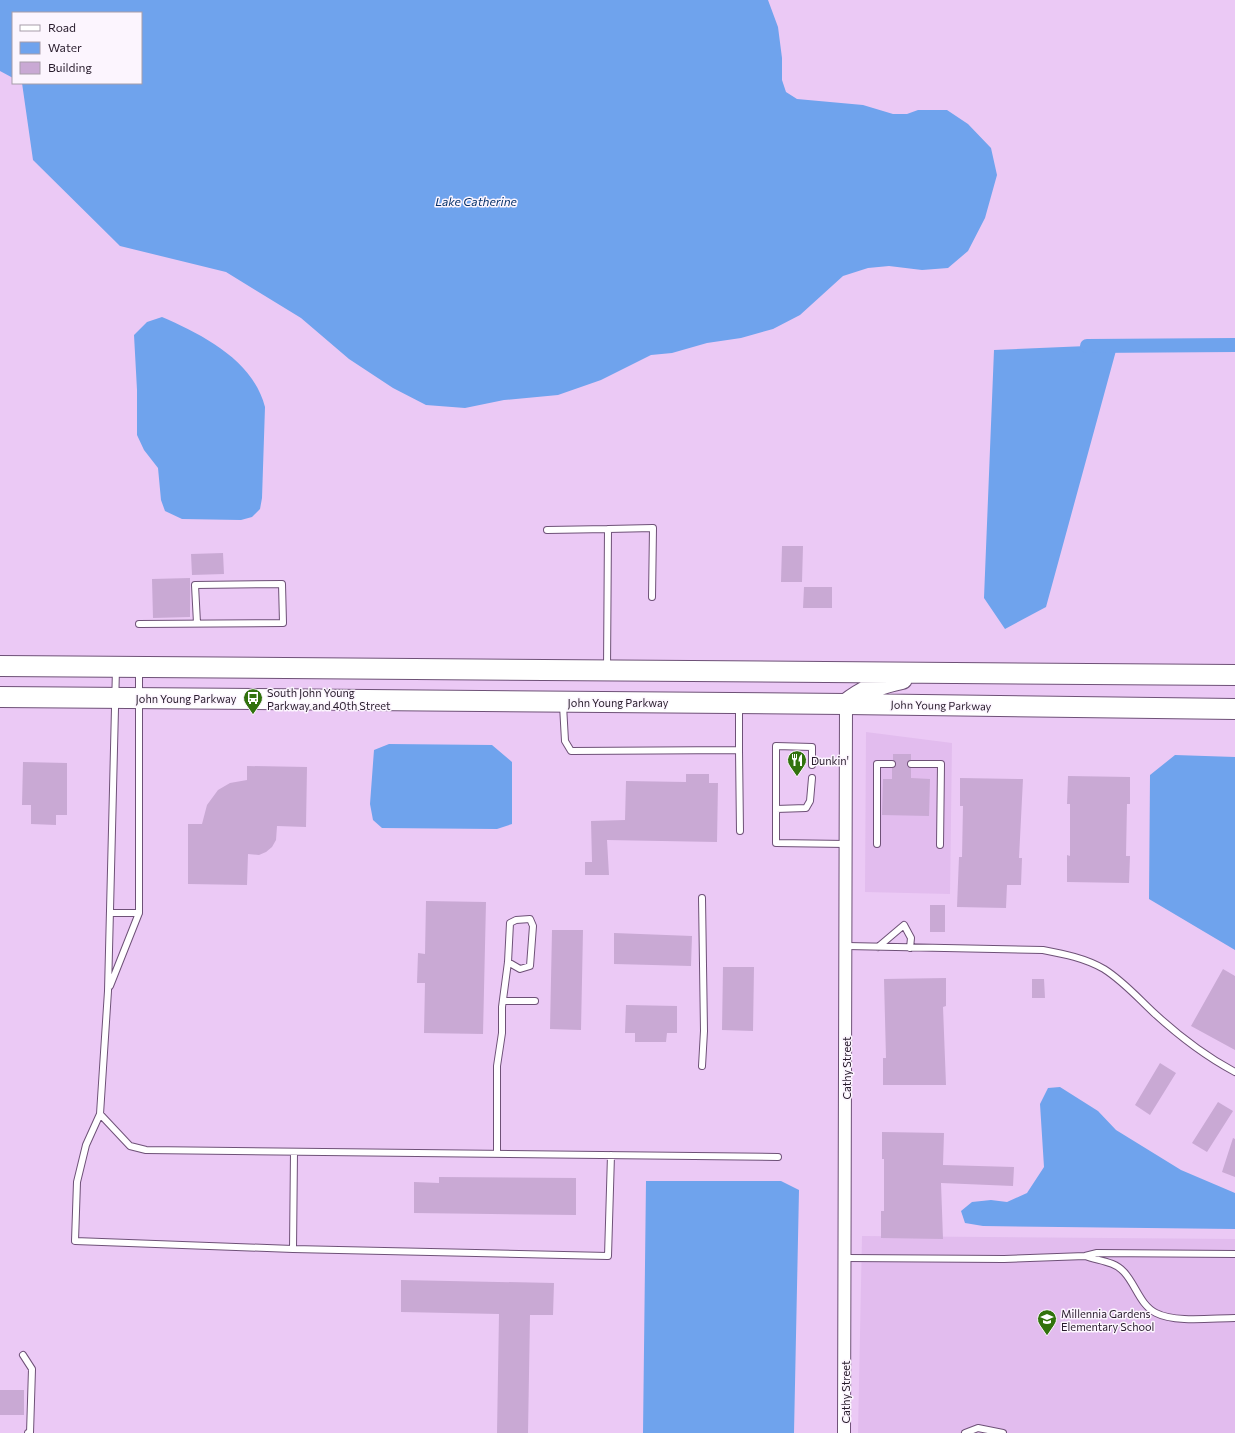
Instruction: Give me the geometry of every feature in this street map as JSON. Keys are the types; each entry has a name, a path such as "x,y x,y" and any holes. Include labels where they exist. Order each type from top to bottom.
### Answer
{"highway":[{"path":"0,666 1235,675"},
{"path":"846,704 857,695 870,688 899,680 935,673"},
{"name":"John Young Parkway","path":"0,697 846,704 1235,709"}],"street":[{"name":"Cathy Street","path":"844,1433 846,1258 846,704"}],"lane":[{"path":"547,530 653,528 652,597"},
{"path":"606,670 608,529"},
{"path":"139,624 283,623 282,584 195,585 196,623"},
{"path":"116,667 114,698 108,991 100,1114 86,1145 77,1182 75,1241 293,1250 608,1256 611,1155"},
{"path":"108,991 139,913 139,667"},
{"path":"563,702 565,741 571,751 739,750"},
{"path":"740,703 740,831"},
{"path":"812,765 812,746 776,746 776,843 846,844"},
{"path":"877,844 877,764 892,764"},
{"path":"911,764 941,764 940,845"},
{"path":"776,809 806,808 810,802 812,778"},
{"path":"702,898 704,1031 702,1066"},
{"path":"110,913 139,913"},
{"path":"497,1154 497,1066 502,1033 503,1001 508,962 510,923 516,920 530,919 533,926 530,966 520,969 508,962"},
{"path":"878,946 904,925 911,938 910,948"},
{"path":"846,946 1043,950 1072,956 1102,968 1125,984 1175,1031 1198,1049 1235,1072"},
{"path":"503,1001 535,1001"},
{"path":"100,1114 130,1146 146,1150 778,1157"},
{"path":"293,1250 294,1152"},
{"path":"846,1258 1004,1259 1086,1256 1098,1253 1235,1254"},
{"path":"1086,1256 1119,1268 1130,1279 1142,1300 1155,1313 1172,1318 1235,1318"},
{"path":"23,1355 32,1369 30,1433 28,1433"},
{"path":"965,1433 978,1428 1003,1433"}],"shaded area":[{"path":"866,732 952,743 950,894 865,892"},
{"name":"Millennia Gardens Elementary School","path":"862,1236 1235,1239 1235,1433 858,1433"}],"water":[{"name":"Lake Catherine","path":"0,0 768,0 778,27 782,58 782,80 786,92 797,99 863,105 893,114 907,114 918,110 947,110 968,124 991,148 997,175 985,218 968,251 948,268 922,270 889,266 868,268 843,276 800,315 773,329 741,338 707,343 672,353 651,355 601,380 558,395 504,400 465,408 426,405 393,388 349,359 301,318 226,272 120,246 33,160 22,84 142,84 142,12 12,12 12,77 0,71"},
{"path":"162,317 194,332 224,351 250,376 259,390 265,407 262,498 260,509 252,517 241,520 182,519 165,511 161,500 158,468 144,450 137,435 137,390 134,335 147,322"},
{"path":"1087,346 1117,347 1046,607 1005,629 984,598 994,350"},
{"path":"389,744 492,745 512,762 512,824 497,829 382,828 373,820 370,804 374,750"},
{"path":"1175,755 1235,757 1235,950 1149,899 1150,775"},
{"path":"1060,1087 1098,1111 1116,1130 1181,1170 1235,1193 1235,1229 983,1226 965,1223 961,1211 972,1202 991,1200 1007,1202 1027,1193 1044,1167 1040,1104 1048,1088"},
{"path":"646,1181 781,1181 799,1190 794,1433 643,1433"}],"building":[{"path":"782,546 803,546 802,582 781,582"},
{"path":"223,553 224,574 192,575 191,554"},
{"path":"190,578 190,617 153,618 152,579"},
{"path":"804,587 832,587 832,608 803,608"},
{"path":"893,754 911,754 911,760 907,764 907,767 911,768 911,778 930,779 929,816 882,815 883,779 892,779 892,768 896,764 893,760"},
{"path":"23,762 67,763 67,815 56,815 56,825 31,824 31,805 22,805"},
{"path":"247,766 307,767 306,827 277,826 276,840 272,847 259,855 248,854 247,885 188,884 188,824 202,824 207,805 218,790 230,783 247,780"},
{"path":"686,774 709,774 709,783 718,783 717,842 607,840 609,875 585,875 585,862 592,862 591,821 625,820 626,781 686,782"},
{"path":"1068,776 1130,777 1130,804 1127,804 1126,856 1130,856 1129,883 1067,882 1067,855 1070,856 1070,804 1067,804"},
{"path":"960,778 1023,779 1019,858 1022,858 1021,885 1007,885 1006,908 957,907 959,857 962,857 963,806 960,806"},
{"path":"426,901 486,902 483,1034 424,1033 425,983 417,983 418,953 425,954"},
{"path":"930,905 945,905 945,932 930,932"},
{"path":"552,930 583,930 581,1030 550,1029"},
{"path":"614,933 692,936 691,966 614,964"},
{"path":"723,967 754,967 753,1031 722,1030"},
{"path":"1223,969 1235,976 1235,1050 1191,1026"},
{"path":"946,978 946,1006 943,1007 946,1085 883,1085 883,1058 886,1058 884,979"},
{"path":"1032,979 1044,979 1045,998 1032,998"},
{"path":"626,1005 677,1006 677,1033 667,1033 666,1042 635,1042 635,1033 625,1033"},
{"path":"1160,1063 1176,1073 1150,1115 1135,1105"},
{"path":"1218,1102 1233,1111 1207,1152 1192,1143"},
{"path":"882,1132 944,1133 943,1165 1014,1167 1013,1186 941,1183 943,1239 881,1238 881,1211 884,1211 884,1159 882,1159"},
{"path":"1233,1138 1235,1139 1235,1177 1222,1172"},
{"path":"439,1177 576,1178 576,1215 414,1213 414,1182 439,1183"},
{"path":"401,1280 554,1283 553,1315 530,1315 528,1433 497,1433 499,1314 401,1312"},
{"path":"0,1390 24,1390 24,1415 0,1415"}],"waterway":[{"path":"1087,346 1235,345"}],"place":[{"name":"South John Young Parkway and 40th Street","path":"253,715"},
{"name":"Dunkin'","path":"797,777"},
{"name":"Millennia Gardens Elementary School","path":"1047,1336"}]}
